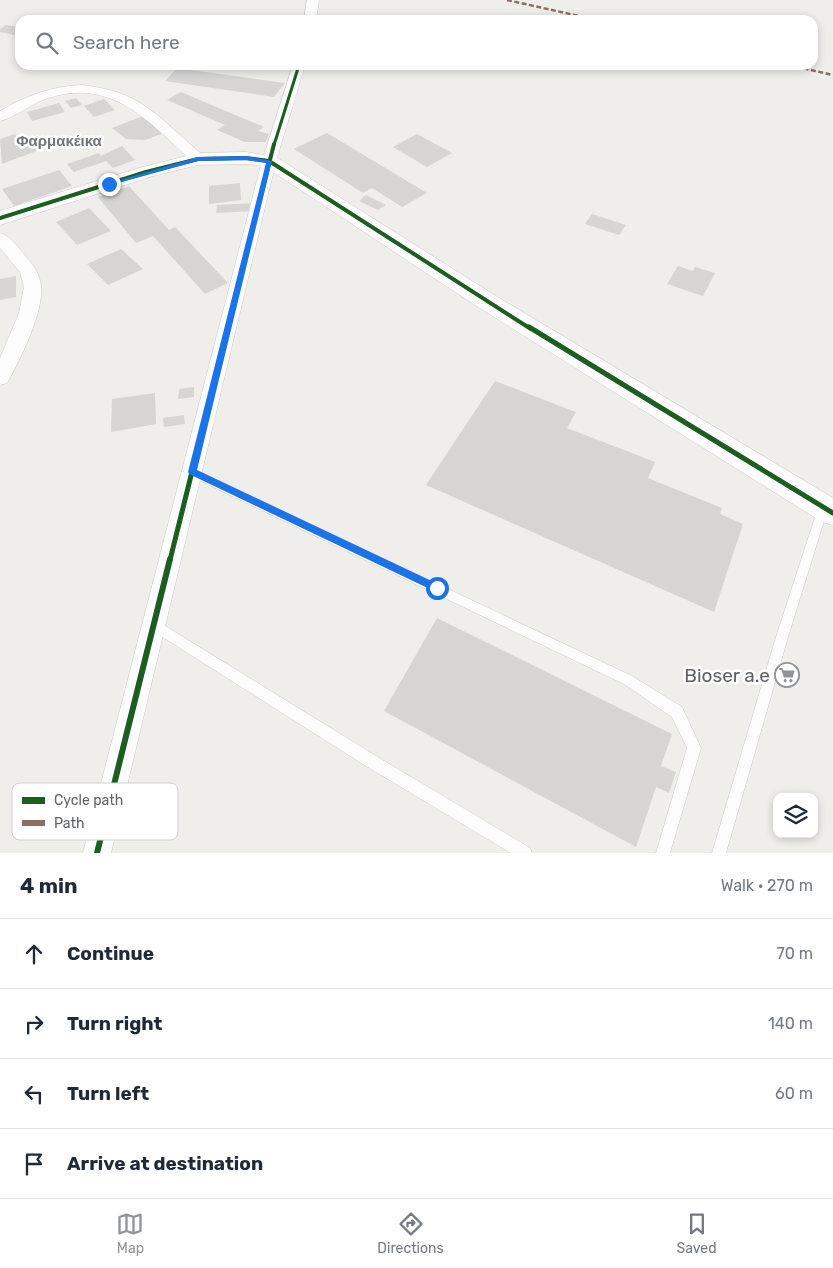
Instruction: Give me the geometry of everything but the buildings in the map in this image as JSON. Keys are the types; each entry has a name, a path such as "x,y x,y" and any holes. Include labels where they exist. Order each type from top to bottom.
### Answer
{"street":[{"path":"311,15 313,0"},
{"path":"114,783 269,161 297,70"},
{"path":"0,117 24,102 53,92 77,88 94,89 129,100 198,159"},
{"path":"0,218 146,172 198,159 239,158 269,161 483,299 828,510"},
{"path":"0,238 23,263 32,279 33,294 26,319 0,378"},
{"path":"97,853 100,840"}],"lane":[{"path":"192,472 628,680 677,712 694,748 663,853"},
{"path":"718,853 748,756 778,648 828,510"},
{"path":"154,625 371,761 525,853"}],"marked path":[{"path":"507,0 574,15"},
{"path":"811,70 833,75"}],"cycle path":[{"path":"114,783 269,161 297,70"},
{"path":"0,218 146,172 198,159 246,158 269,161 483,299 833,513"},
{"path":"97,853 100,840"}],"place":[{"name":"Bioser a.e","path":"787,675"}],"district":[{"name":"Φαρμακέικα","path":"59,141"}],"route":[{"path":"109,184 146,172 198,159 246,158 269,161 192,472 437,588"}]}
